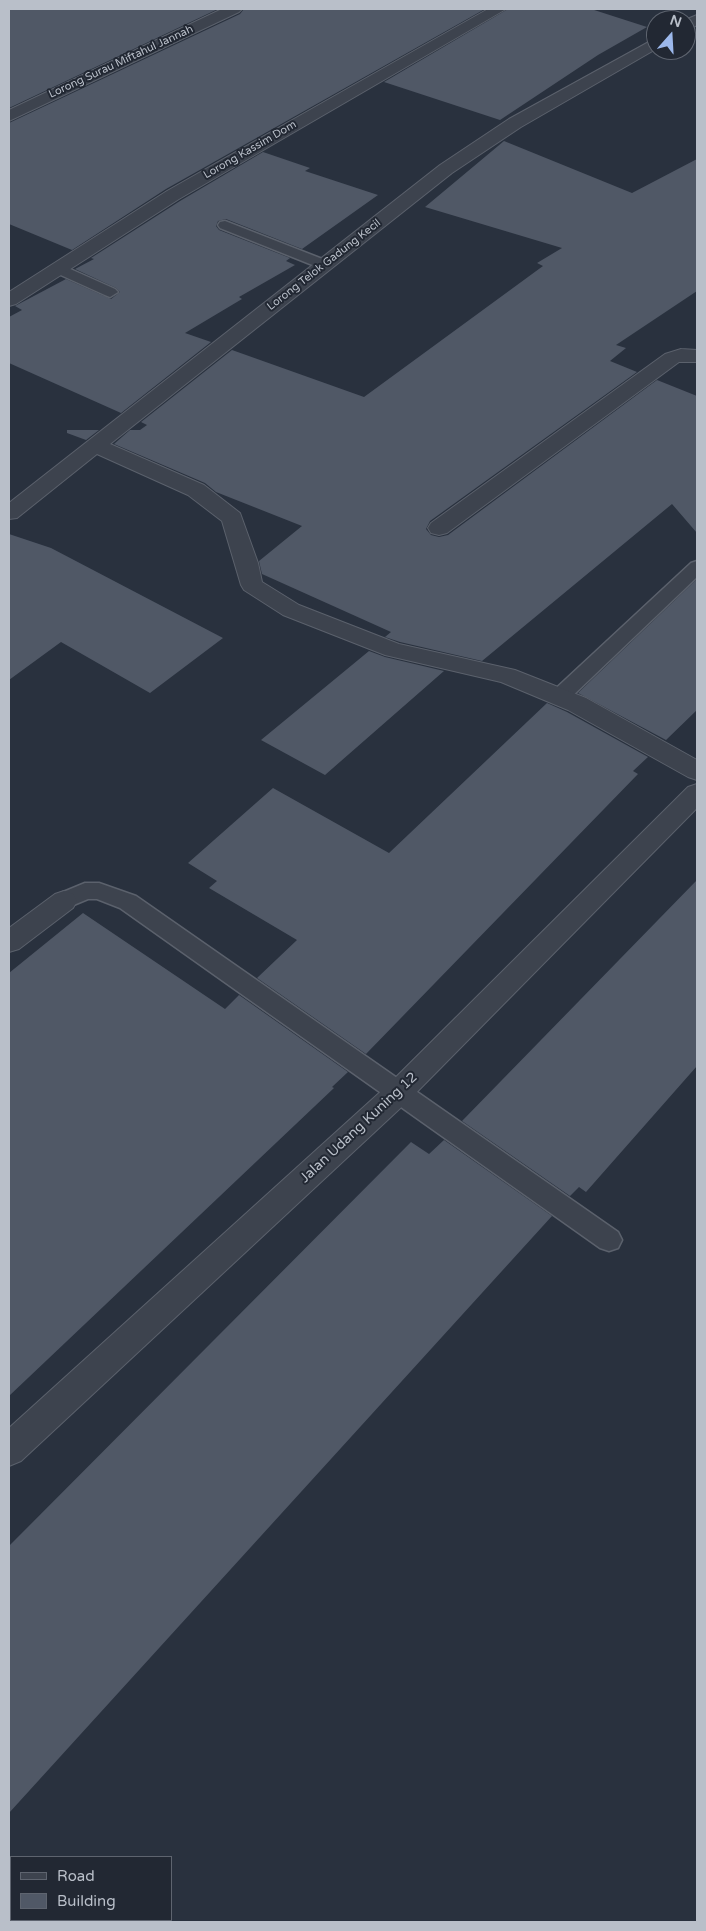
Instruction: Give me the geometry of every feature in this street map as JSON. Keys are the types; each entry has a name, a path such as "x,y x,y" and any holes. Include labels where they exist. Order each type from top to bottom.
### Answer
{"street":[{"name":"Lorong Surau Miftahul Jannah","path":"9,116 234,9"},
{"name":"Lorong Kassim Dom","path":"9,300 180,190 498,9"},
{"name":"Lorong Telok Gadung Kecil","path":"9,513 97,446 446,169 515,123 646,49"},
{"path":"439,528 672,358 681,355 697,356"},
{"path":"97,446 196,490 232,518 247,562 252,585 291,610 393,650 508,676 577,704 697,771"},
{"name":"Jalan Udang Kuning 12","path":"9,1450 398,1093 697,793"},
{"path":"9,942 64,902"}],"lane":[{"path":"225,225 325,265"},
{"path":"59,269 110,292"},
{"path":"560,697 697,567"},
{"path":"64,902 85,891 99,891 128,902 609,1240"}],"building":[{"path":"9,9 218,9 9,108"},
{"path":"244,9 485,9 166,189 72,250 9,224 9,123 240,14"},
{"path":"508,9 591,9 646,27 598,55 500,120 384,82"},
{"path":"504,141 632,193 697,159 697,291 616,345 626,348 610,361 637,372 430,521 426,529 431,535 439,537 448,535 657,380 697,396 697,533 672,504 482,661 385,637 391,632 262,574 259,561 302,526 216,492 205,483 114,444 130,430 140,430 147,425 141,422 232,350 364,397 543,266 537,263 562,248 425,207"},
{"path":"263,152 310,168 305,171 378,195 302,249 226,219 218,221 216,226 219,230 290,258 286,261 295,265 239,297 242,299 185,333 211,342 121,413 9,363 9,317 22,310 15,306 66,279 111,299 120,292 116,288 75,269 94,259 91,258 180,201"},
{"path":"67,430 99,430 86,440 67,433"},
{"path":"9,534 51,548 223,638 150,693 61,642 9,680"},
{"path":"697,579 697,710 666,740 578,693"},
{"path":"369,651 385,657 444,671 325,775 261,740"},
{"path":"547,703 648,757 633,771 638,774 366,1054 257,978 297,940 209,888 217,881 188,863 273,788 389,853"},
{"path":"697,880 697,1066 586,1192 579,1187 570,1196 462,1121"},
{"path":"83,913 225,1009 239,995 348,1072 332,1087 334,1088 9,1396 9,973"},
{"path":"444,1140 552,1216 9,1813 9,1546 411,1142 429,1154"}]}
